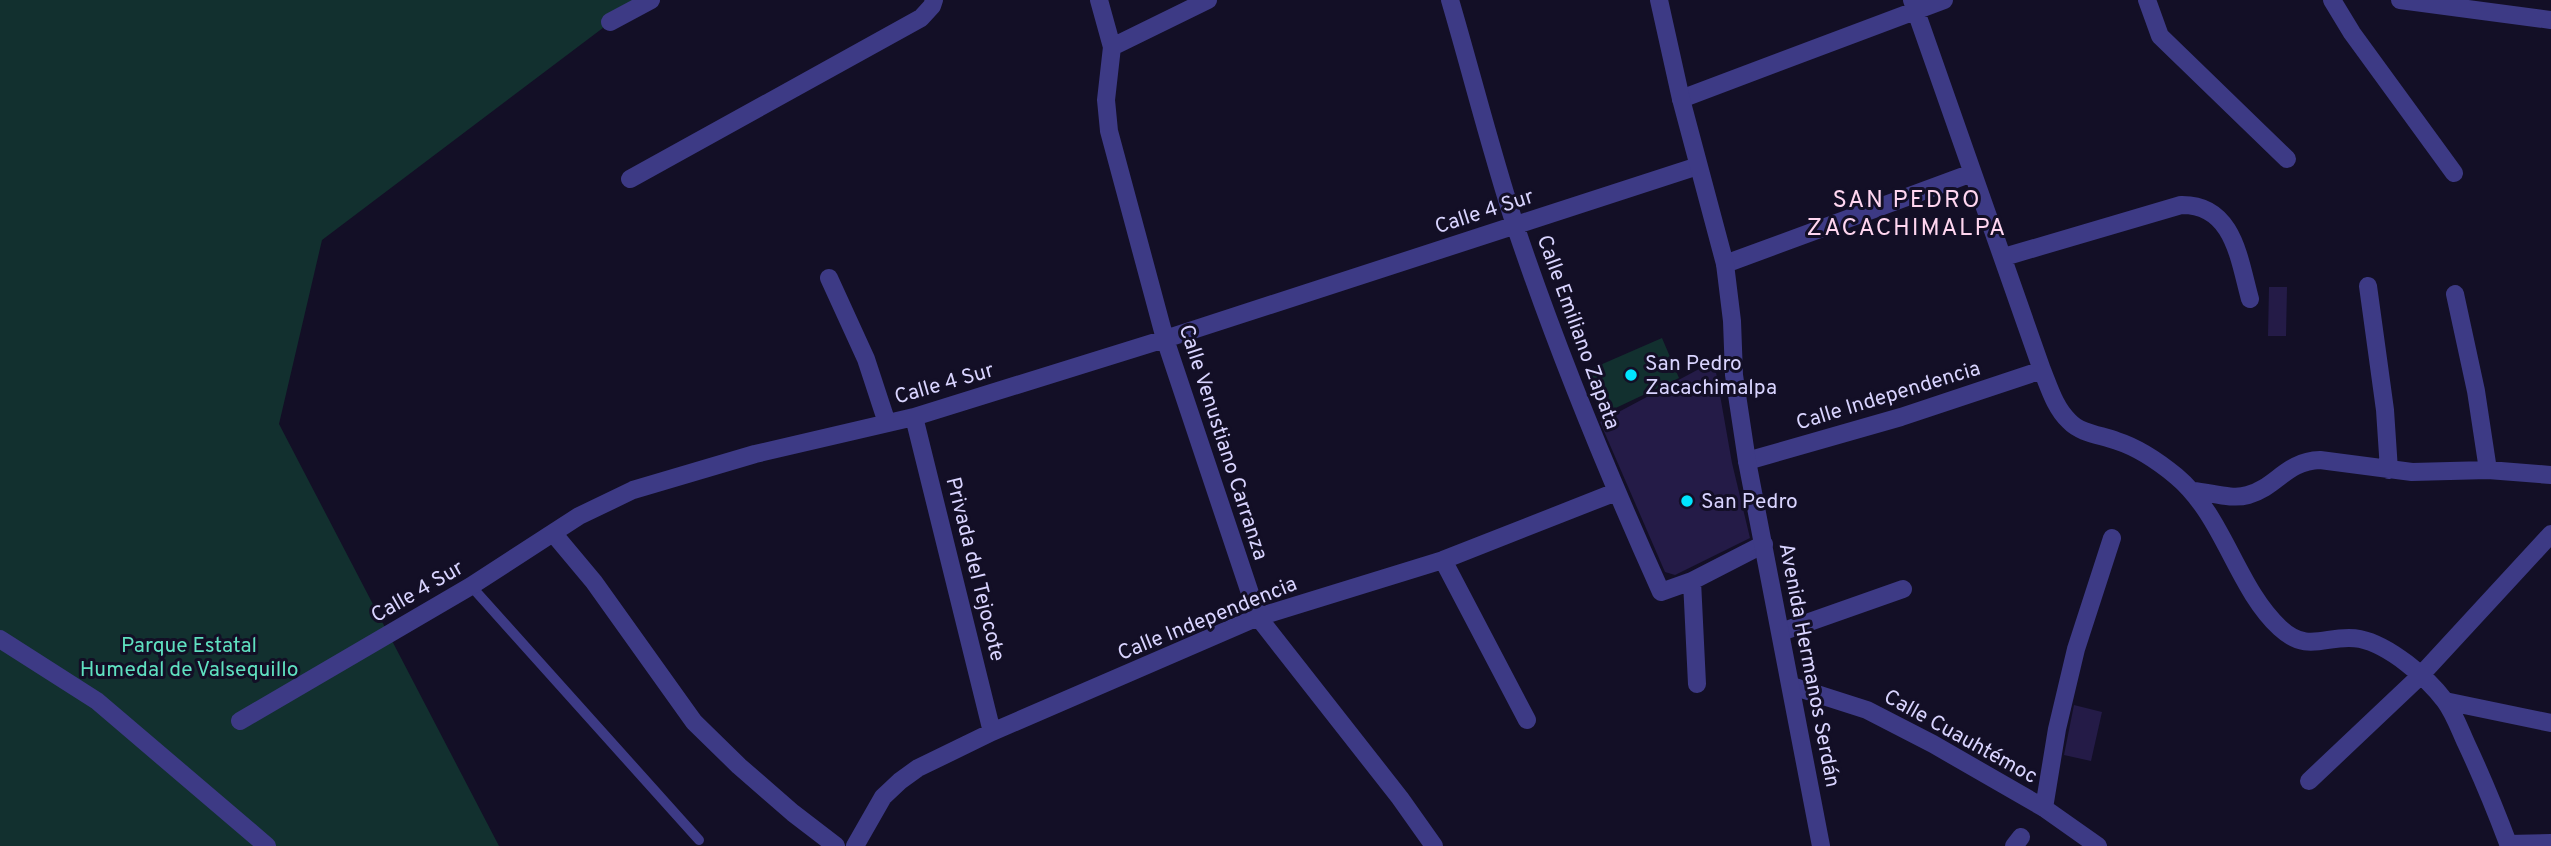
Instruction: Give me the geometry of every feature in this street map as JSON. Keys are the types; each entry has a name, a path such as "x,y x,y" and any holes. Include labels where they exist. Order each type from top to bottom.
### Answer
{"street":[{"path":"610,22 651,0"},
{"path":"630,179 921,18 934,0"},
{"name":"Calle Venustiano Carranza","path":"1099,0 1112,47 1106,100 1109,131 1165,339 1258,617 1400,798 1434,846"},
{"path":"1112,47 1208,0"},
{"name":"Calle Emiliano Zapata","path":"1450,0 1515,224 1567,370 1616,492 1661,592 1692,581"},
{"name":"Avenida Hermanos Serdán","path":"1659,0 1681,100 1725,264 1732,321 1734,375 1747,461 1821,846"},
{"path":"1681,100 1914,6 1944,0"},
{"path":"2147,0 2160,36 2287,159"},
{"path":"2332,0 2352,33 2454,173"},
{"path":"2400,0 2551,20"},
{"path":"1914,6 2042,370 2060,410 2071,424 2134,448 2161,464 2193,491 2262,606 2284,632 2310,644 2332,639 2369,641 2400,659 2420,676 2445,701 2487,790 2509,845 2551,843"},
{"name":"Calle 4 Sur","path":"240,721 471,586 553,533 604,504 656,482 755,454 915,417 1698,166"},
{"path":"1725,264 1972,173"},
{"path":"2004,257 2182,205 2192,205 2212,214 2229,228 2250,299"},
{"path":"829,278 866,359 887,423"},
{"path":"2368,286 2382,385 2389,470"},
{"path":"2455,294 2476,391 2488,470"},
{"name":"Calle Independencia","path":"1747,461 1901,417 2042,370"},
{"name":"Privada del Tejocote","path":"915,417 992,732"},
{"path":"2193,491 2246,496 2265,487 2289,468 2307,460 2389,470 2488,470 2551,475"},
{"name":"Calle Independencia","path":"855,846 883,797 900,781 918,768 992,732 1258,617 1443,560 1616,492"},
{"path":"553,533 594,582 694,722 748,774 835,846"},
{"path":"2309,781 2420,676 2551,534"},
{"path":"2044,808 2057,729 2076,649 2112,538"},
{"path":"1697,684 1692,581 1764,544"},
{"path":"1443,560 1527,720"},
{"path":"1781,632 1903,589"},
{"path":"0,639 97,701 267,846"},
{"name":"Calle Cuauhtémoc","path":"1792,686 1867,710 1933,744 2044,808 2098,846"},
{"path":"2445,701 2551,723"}],"lane":[{"path":"471,586 699,840"}],"green space":[{"name":"Parque Estatal Humedal de Valsequillo","path":"0,0 640,0 322,240 279,424 499,846 0,846"},
{"name":"San Pedro Zacachimalpa","path":"1662,338 1679,378 1601,415 1584,372"}],"building":[{"path":"2269,287 2287,287 2286,336 2268,336"},
{"name":"San Pedro","path":"1714,361 1732,463 1750,538 1675,575 1665,572 1600,422"},
{"path":"2074,705 2102,712 2091,761 2064,755"}],"place":[{"name":"San Pedro Zacachimalpa","path":"1631,375"},
{"name":"San Pedro","path":"1687,501"}],"district":[{"name":"SAN PEDRO ZACACHIMALPA","path":"1907,213"}]}
